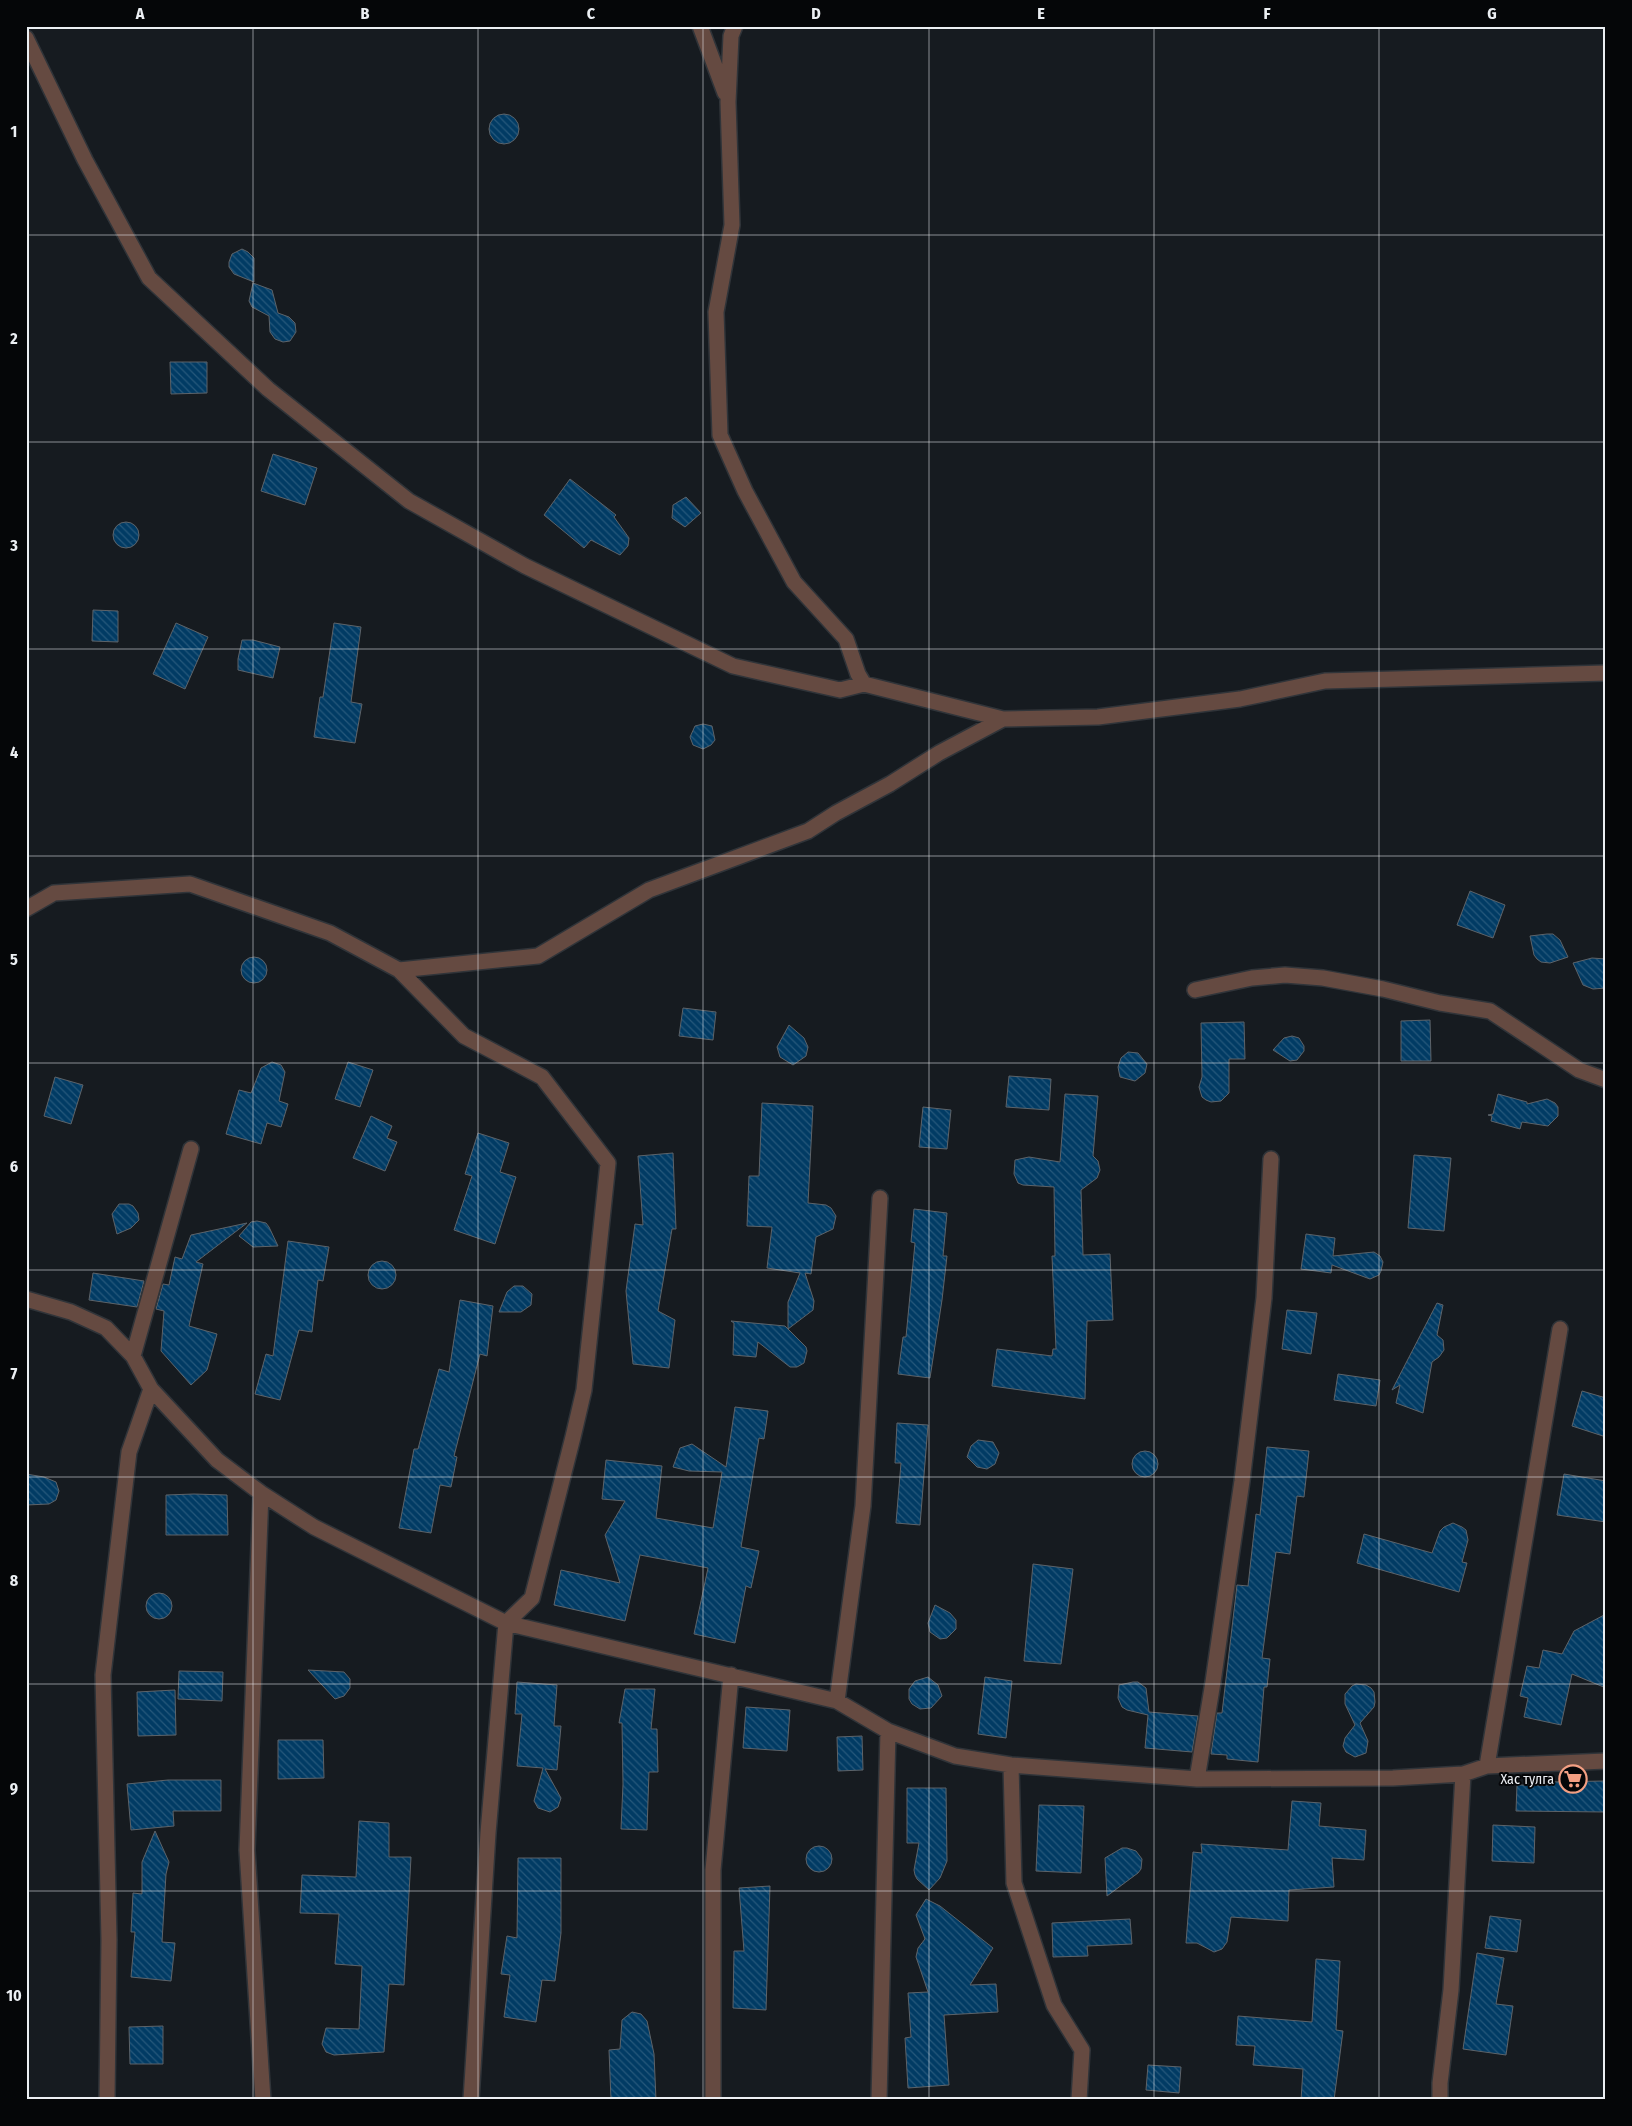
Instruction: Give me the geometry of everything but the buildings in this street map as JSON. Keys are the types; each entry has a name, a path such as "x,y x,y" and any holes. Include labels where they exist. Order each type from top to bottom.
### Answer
{"street":[{"path":"700,26 728,102"},
{"path":"735,26 731,36 728,102 732,225 716,312 720,435 746,492 794,582 846,639 858,674 864,684"},
{"path":"26,38 85,160 149,278 268,388 409,501 525,566 733,666 840,690 864,684 1003,719 1098,717 1240,699 1326,681 1606,673"},
{"path":"399,970 538,956 650,890 808,831 938,754 1003,719"},
{"path":"26,909 54,893 190,884 330,933 399,970 464,1036 542,1077 608,1163 584,1390 574,1438 532,1598 506,1623 488,1833 471,2100"},
{"path":"1195,990 1252,978 1284,975 1323,978 1383,989 1440,1003 1490,1011 1578,1070 1606,1080"},
{"path":"133,1356 191,1149"},
{"path":"1197,1779 1240,1490 1263,1308 1271,1159"},
{"path":"838,1701 863,1506 880,1198"},
{"path":"26,1299 71,1312 106,1328 133,1356 151,1389 217,1460 261,1493 314,1527 506,1623 838,1701 888,1731 955,1756 1011,1765 1197,1779 1393,1778 1463,1774 1487,1766 1606,1761"},
{"path":"1487,1766 1560,1329"},
{"path":"107,2100 109,1940 103,1675 129,1452 151,1389"},
{"path":"261,1493 247,1850 263,2100"},
{"path":"713,2100 714,1870 731,1676"},
{"path":"879,2100 888,1731"},
{"path":"1011,1765 1014,1883 1054,2005 1082,2050 1079,2100"},
{"path":"1440,2100 1451,1980 1463,1774"}],"place":[{"name":"Хас тулга","path":"1573,1779"}]}
